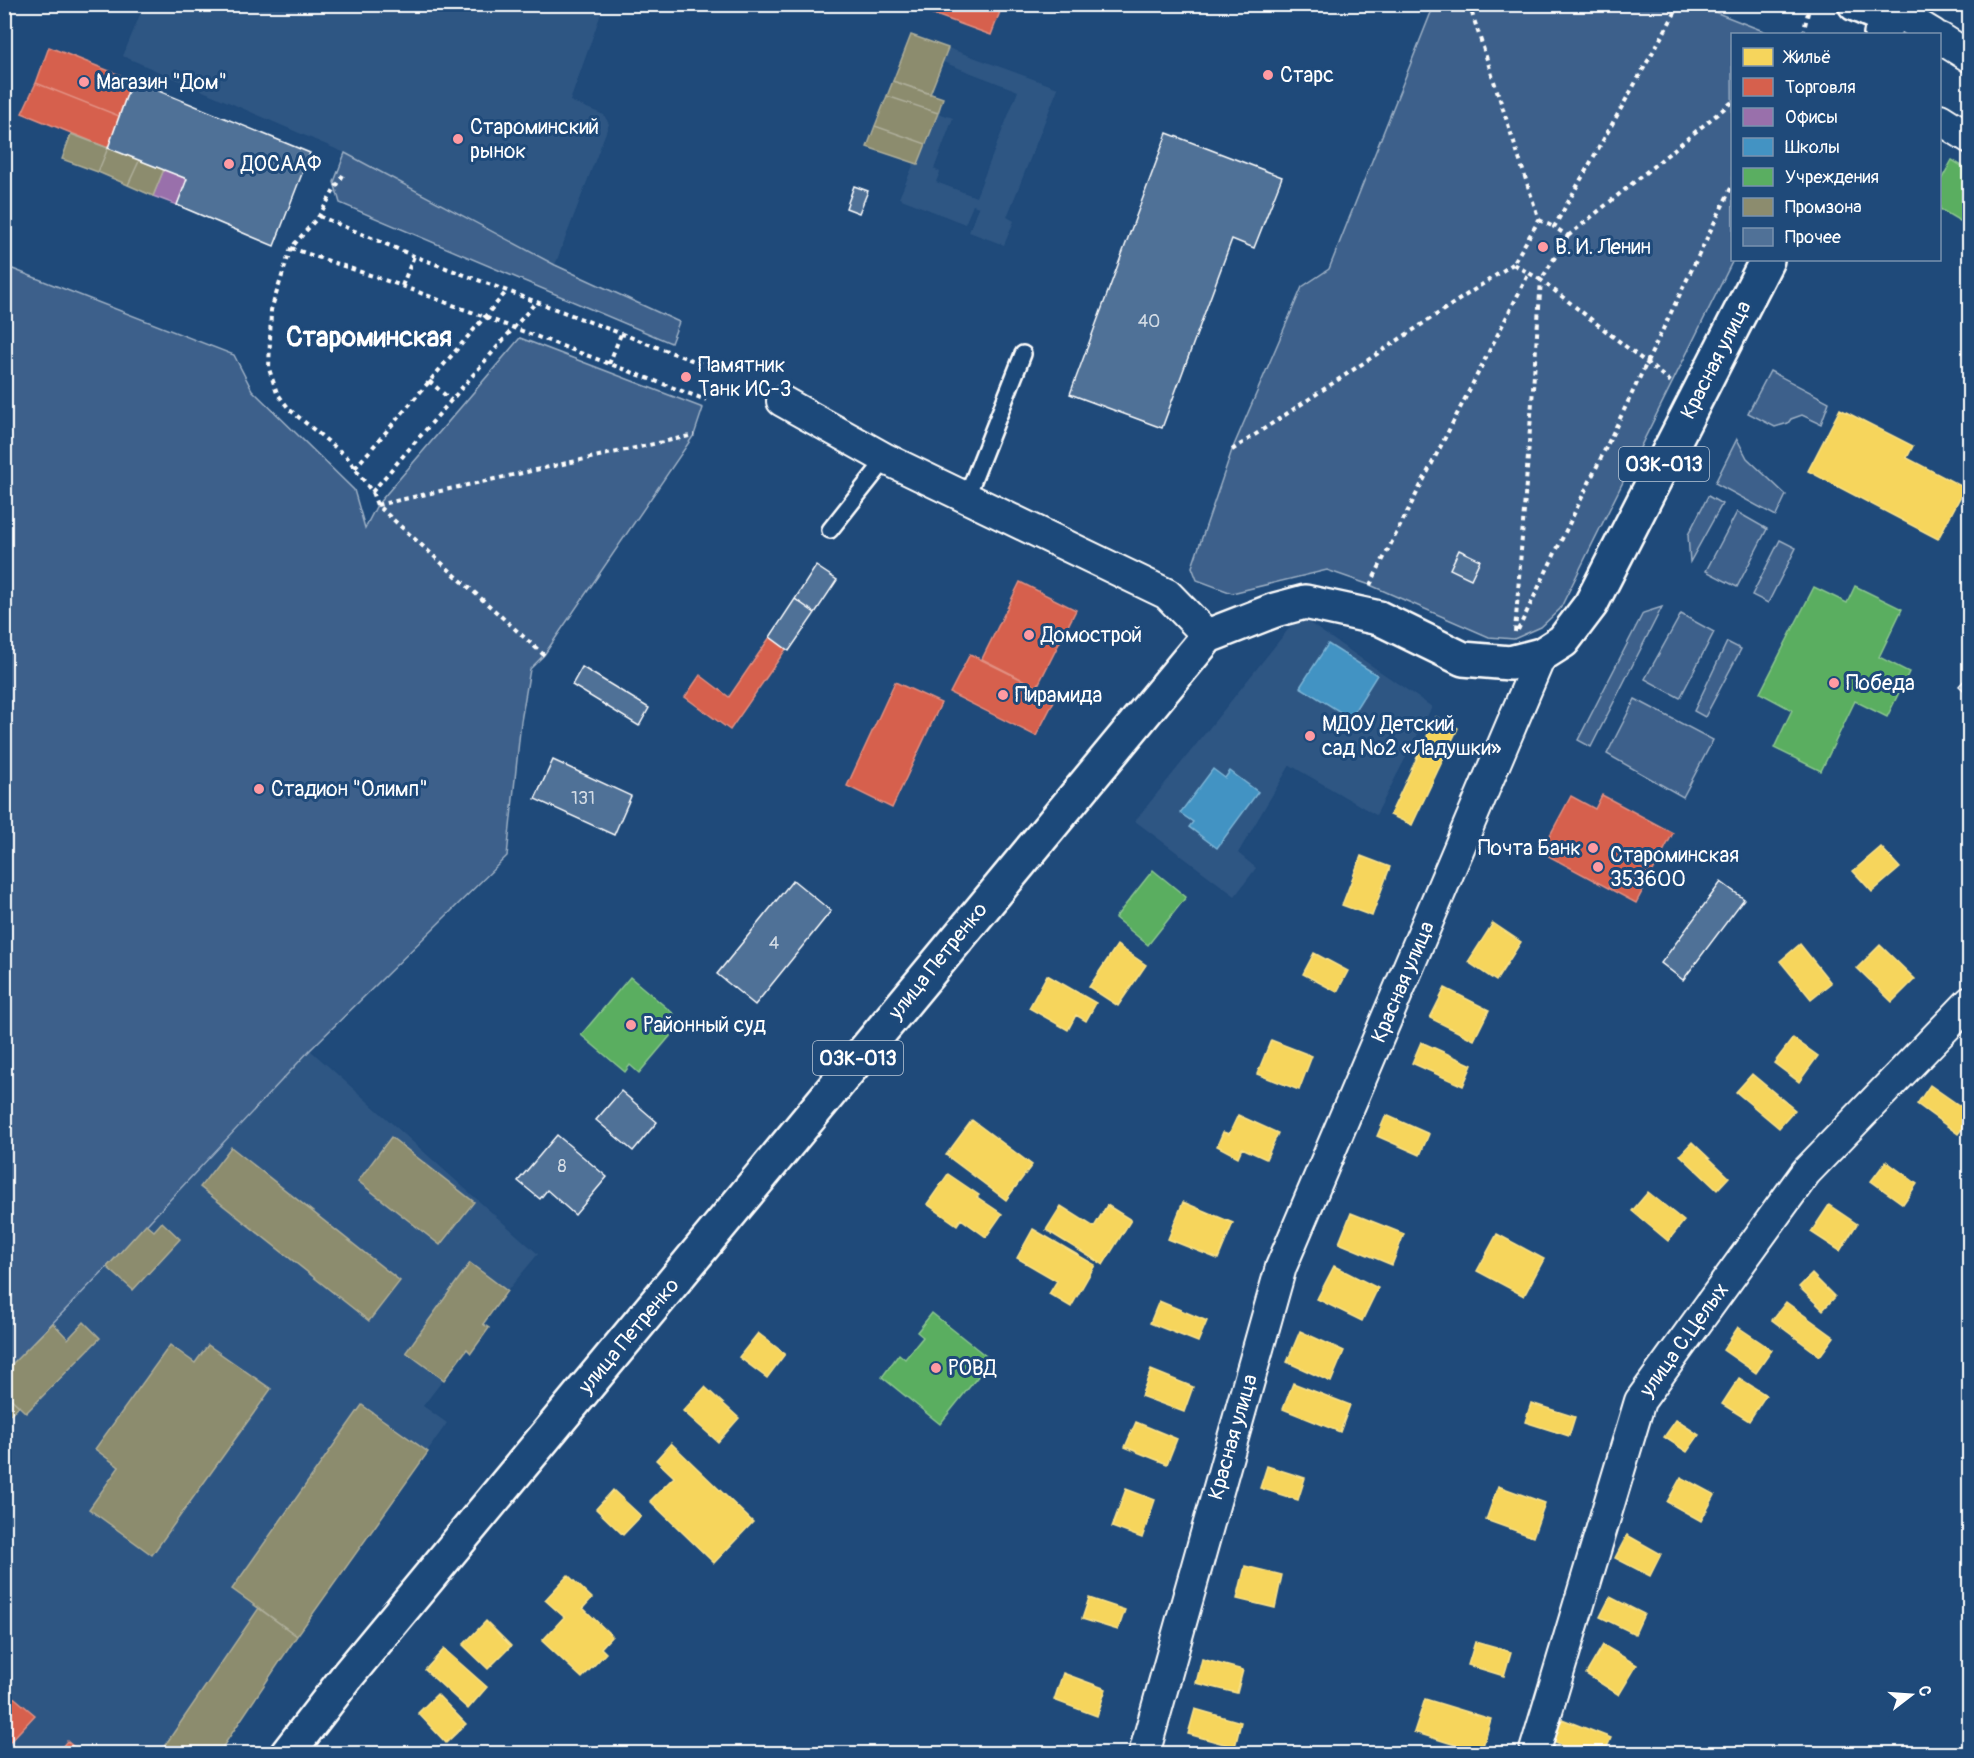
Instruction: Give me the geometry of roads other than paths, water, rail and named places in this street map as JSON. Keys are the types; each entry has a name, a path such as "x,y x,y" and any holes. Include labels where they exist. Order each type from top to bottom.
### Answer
{"main road":[{"path":"1855,4 1891,17"},
{"name":"Красная улица","path":"1541,655 1563,641 1591,604 1766,261"},
{"name":"улица Петренко","path":"287,1754 378,1639 1208,636 1275,610 1305,602 1379,618 1463,659 1510,663 1541,655"}],"street":[{"path":"1891,17 1931,33"},
{"path":"1941,40 1970,57"},
{"path":"1941,120 1970,138"},
{"path":"782,401 886,459 1167,594 1208,636"},
{"name":"Красная улица","path":"1144,1754 1281,1267 1541,655"},
{"name":"улица С.Целых","path":"1534,1754 1640,1401 1806,1172 1970,1002"}],"lane":[{"path":"967,496 1023,354"},
{"path":"830,530 886,459"}],"place":[{"name":"Старс","path":"1268,75"},
{"name":"Магазин \"Дом\"","path":"84,82"},
{"name":"Староминский рынок","path":"458,139"},
{"name":"ДОСААФ","path":"229,164"},
{"name":"В. И. Ленин","path":"1543,247"},
{"name":"Памятник Танк ИС-3","path":"686,377"},
{"name":"Домострой","path":"1029,635"},
{"name":"Победа","path":"1834,683"},
{"name":"Пирамида","path":"1003,695"},
{"name":"МДОУ Детский сад №2 «Ладушки»","path":"1310,736"},
{"name":"Стадион \"Олимп\"","path":"259,789"},
{"name":"Почта Банк","path":"1593,848"},
{"name":"Староминская 353600","path":"1598,867"},
{"name":"Районный суд","path":"631,1025"},
{"name":"РОВД","path":"936,1368"}],"district":[{"name":"Староминская","path":"369,337"}]}
